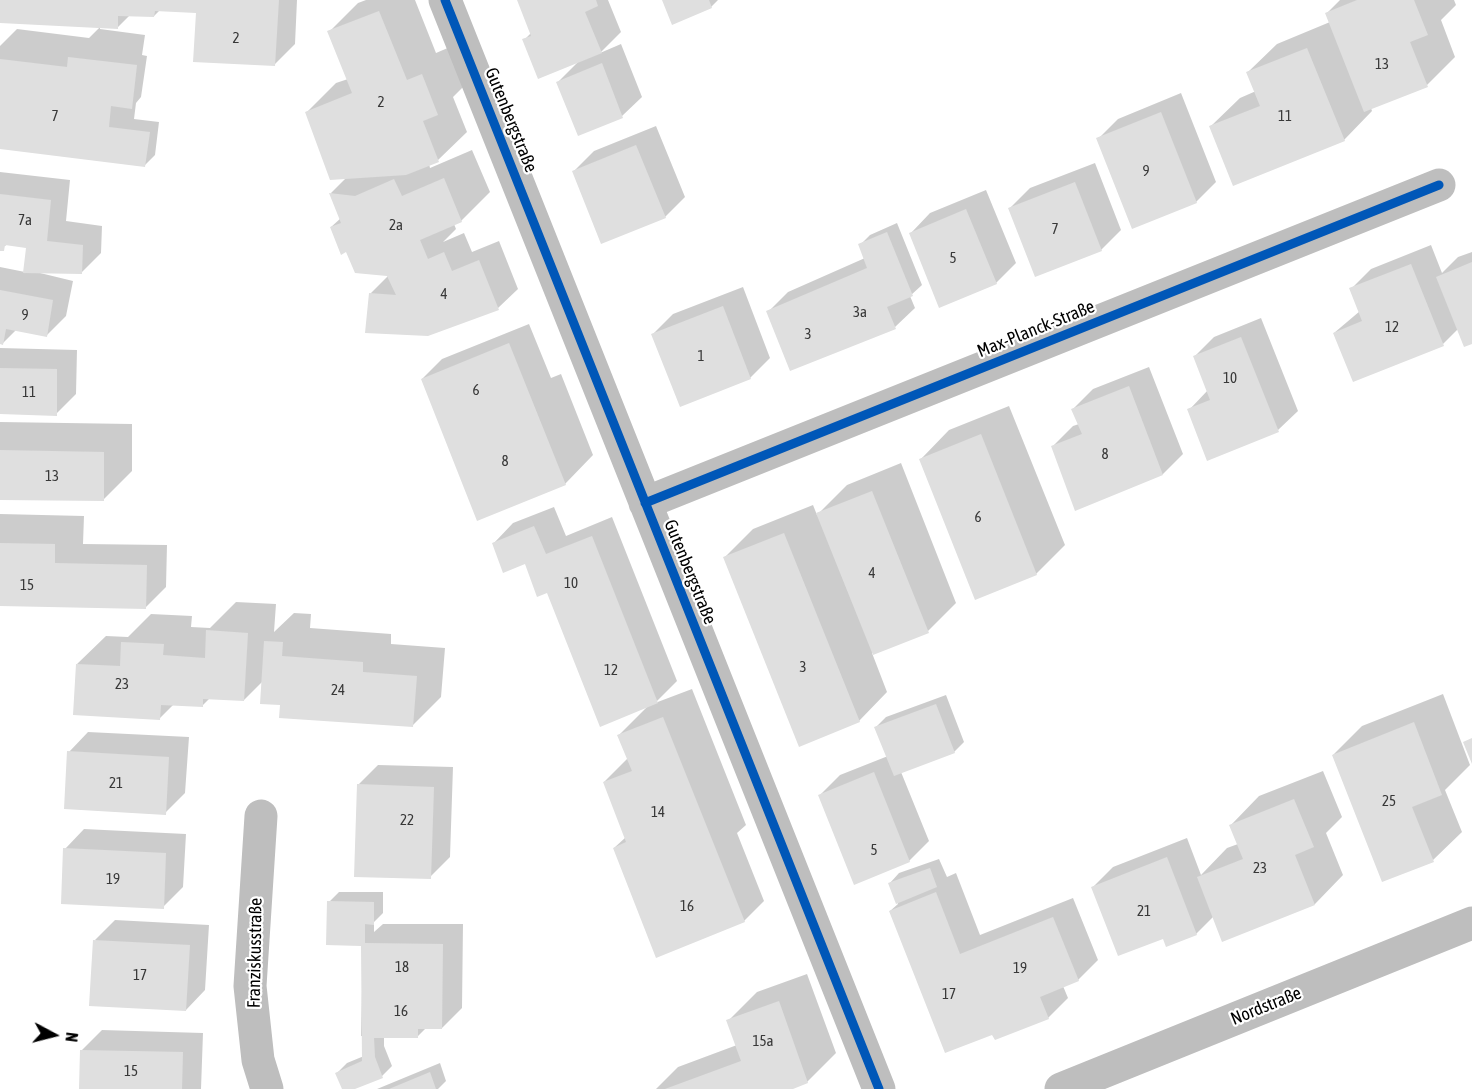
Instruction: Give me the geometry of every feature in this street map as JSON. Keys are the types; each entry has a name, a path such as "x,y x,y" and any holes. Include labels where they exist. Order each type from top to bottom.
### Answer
{"street":[{"name":"Gutenbergstraße","path":"445,0 879,1089"},
{"name":"Max-Planck-Straße","path":"645,503 1439,185"},
{"name":"Franziskusstraße","path":"261,816 250,986 258,1060 267,1089"},
{"name":"Nordstraße","path":"1061,1089 1472,923"}],"building":[{"path":"0,0 279,0 275,66 193,62 196,13 155,11 154,17 118,16 118,29 0,23"},
{"path":"517,0 596,0 598,6 585,12 602,53 538,79 522,39 531,36"},
{"path":"662,0 709,0 712,8 672,25"},
{"path":"1357,0 1414,0 1428,35 1410,42 1428,87 1364,112 1325,13"},
{"path":"379,11 407,80 422,74 438,115 423,121 439,162 406,175 330,180 305,112 352,93 327,31"},
{"path":"1307,48 1345,141 1233,186 1209,126 1260,106 1246,72"},
{"path":"68,57 137,65 132,109 111,106 109,127 150,132 145,167 0,149 0,59 67,67"},
{"path":"602,63 623,118 578,136 556,82"},
{"path":"1161,112 1197,203 1132,229 1096,138"},
{"path":"636,145 666,218 601,244 572,171"},
{"path":"444,178 462,222 420,240 428,259 444,252 452,271 479,260 499,310 428,336 365,333 369,293 396,295 387,276 355,273 346,252 341,255 330,227 341,223 329,193 355,196 394,179 402,196"},
{"path":"1075,182 1102,251 1035,277 1008,208"},
{"path":"0,194 51,200 47,241 83,245 82,274 23,273 26,248 5,245 4,251 0,251"},
{"path":"966,209 997,284 939,308 909,233"},
{"path":"887,232 913,296 887,307 896,329 790,371 766,311 867,268 858,244"},
{"path":"1472,262 1472,344 1464,347 1436,277"},
{"path":"1411,264 1444,346 1353,382 1333,333 1362,321 1349,288"},
{"path":"0,290 53,300 47,337 6,329 3,345 0,344"},
{"path":"723,306 751,379 680,407 651,334"},
{"path":"1241,337 1279,432 1207,461 1187,409 1210,400 1193,356"},
{"path":"509,343 566,485 477,521 421,379"},
{"path":"0,368 57,369 57,416 0,414"},
{"path":"1129,386 1163,475 1075,511 1051,446 1082,434 1071,409"},
{"path":"981,434 1037,575 975,600 919,459"},
{"path":"0,450 104,452 104,501 0,500"},
{"path":"872,491 929,633 873,655 816,513"},
{"path":"534,526 546,554 592,536 658,703 600,727 547,593 537,597 525,564 503,573 492,543"},
{"path":"784,533 860,722 799,747 723,557"},
{"path":"0,543 55,544 55,563 147,565 146,609 0,606"},
{"path":"206,630 248,633 244,701 203,699 203,707 161,705 160,720 73,715 76,664 120,666 121,642 164,644 163,655 205,658"},
{"path":"264,641 283,642 282,656 363,662 363,672 417,676 413,727 279,718 280,705 260,704"},
{"path":"936,704 955,753 894,776 874,727"},
{"path":"663,717 745,922 656,958 613,848 626,842 603,782 632,771 617,735"},
{"path":"1414,722 1442,795 1412,807 1434,862 1382,882 1332,755"},
{"path":"1472,738 1472,764 1463,742"},
{"path":"67,751 169,757 166,815 64,809"},
{"path":"874,772 910,862 854,885 818,795"},
{"path":"357,784 434,787 431,879 354,877"},
{"path":"1294,799 1314,847 1295,855 1315,905 1222,942 1197,877 1243,859 1229,825"},
{"path":"63,848 166,853 164,909 61,904"},
{"path":"1167,857 1197,935 1166,947 1163,939 1118,956 1091,887"},
{"path":"930,868 937,887 896,904 888,883"},
{"path":"936,892 960,954 1053,917 1079,981 1040,997 1049,1019 995,1040 992,1035 945,1053 889,911"},
{"path":"327,901 374,902 374,925 365,924 365,943 443,944 442,1029 418,1029 418,1038 374,1038 375,1057 383,1078 355,1089 342,1089 335,1073 362,1061 361,946 326,945"},
{"path":"93,940 190,945 186,1011 89,1006"},
{"path":"779,1001 808,1083 793,1089 665,1089 741,1061 726,1020"},
{"path":"80,1050 183,1052 182,1089 79,1089"},
{"path":"430,1072 436,1089 389,1089"}],"cycle path":[{"path":"445,0 879,1089"},
{"path":"645,503 1439,185"}]}
